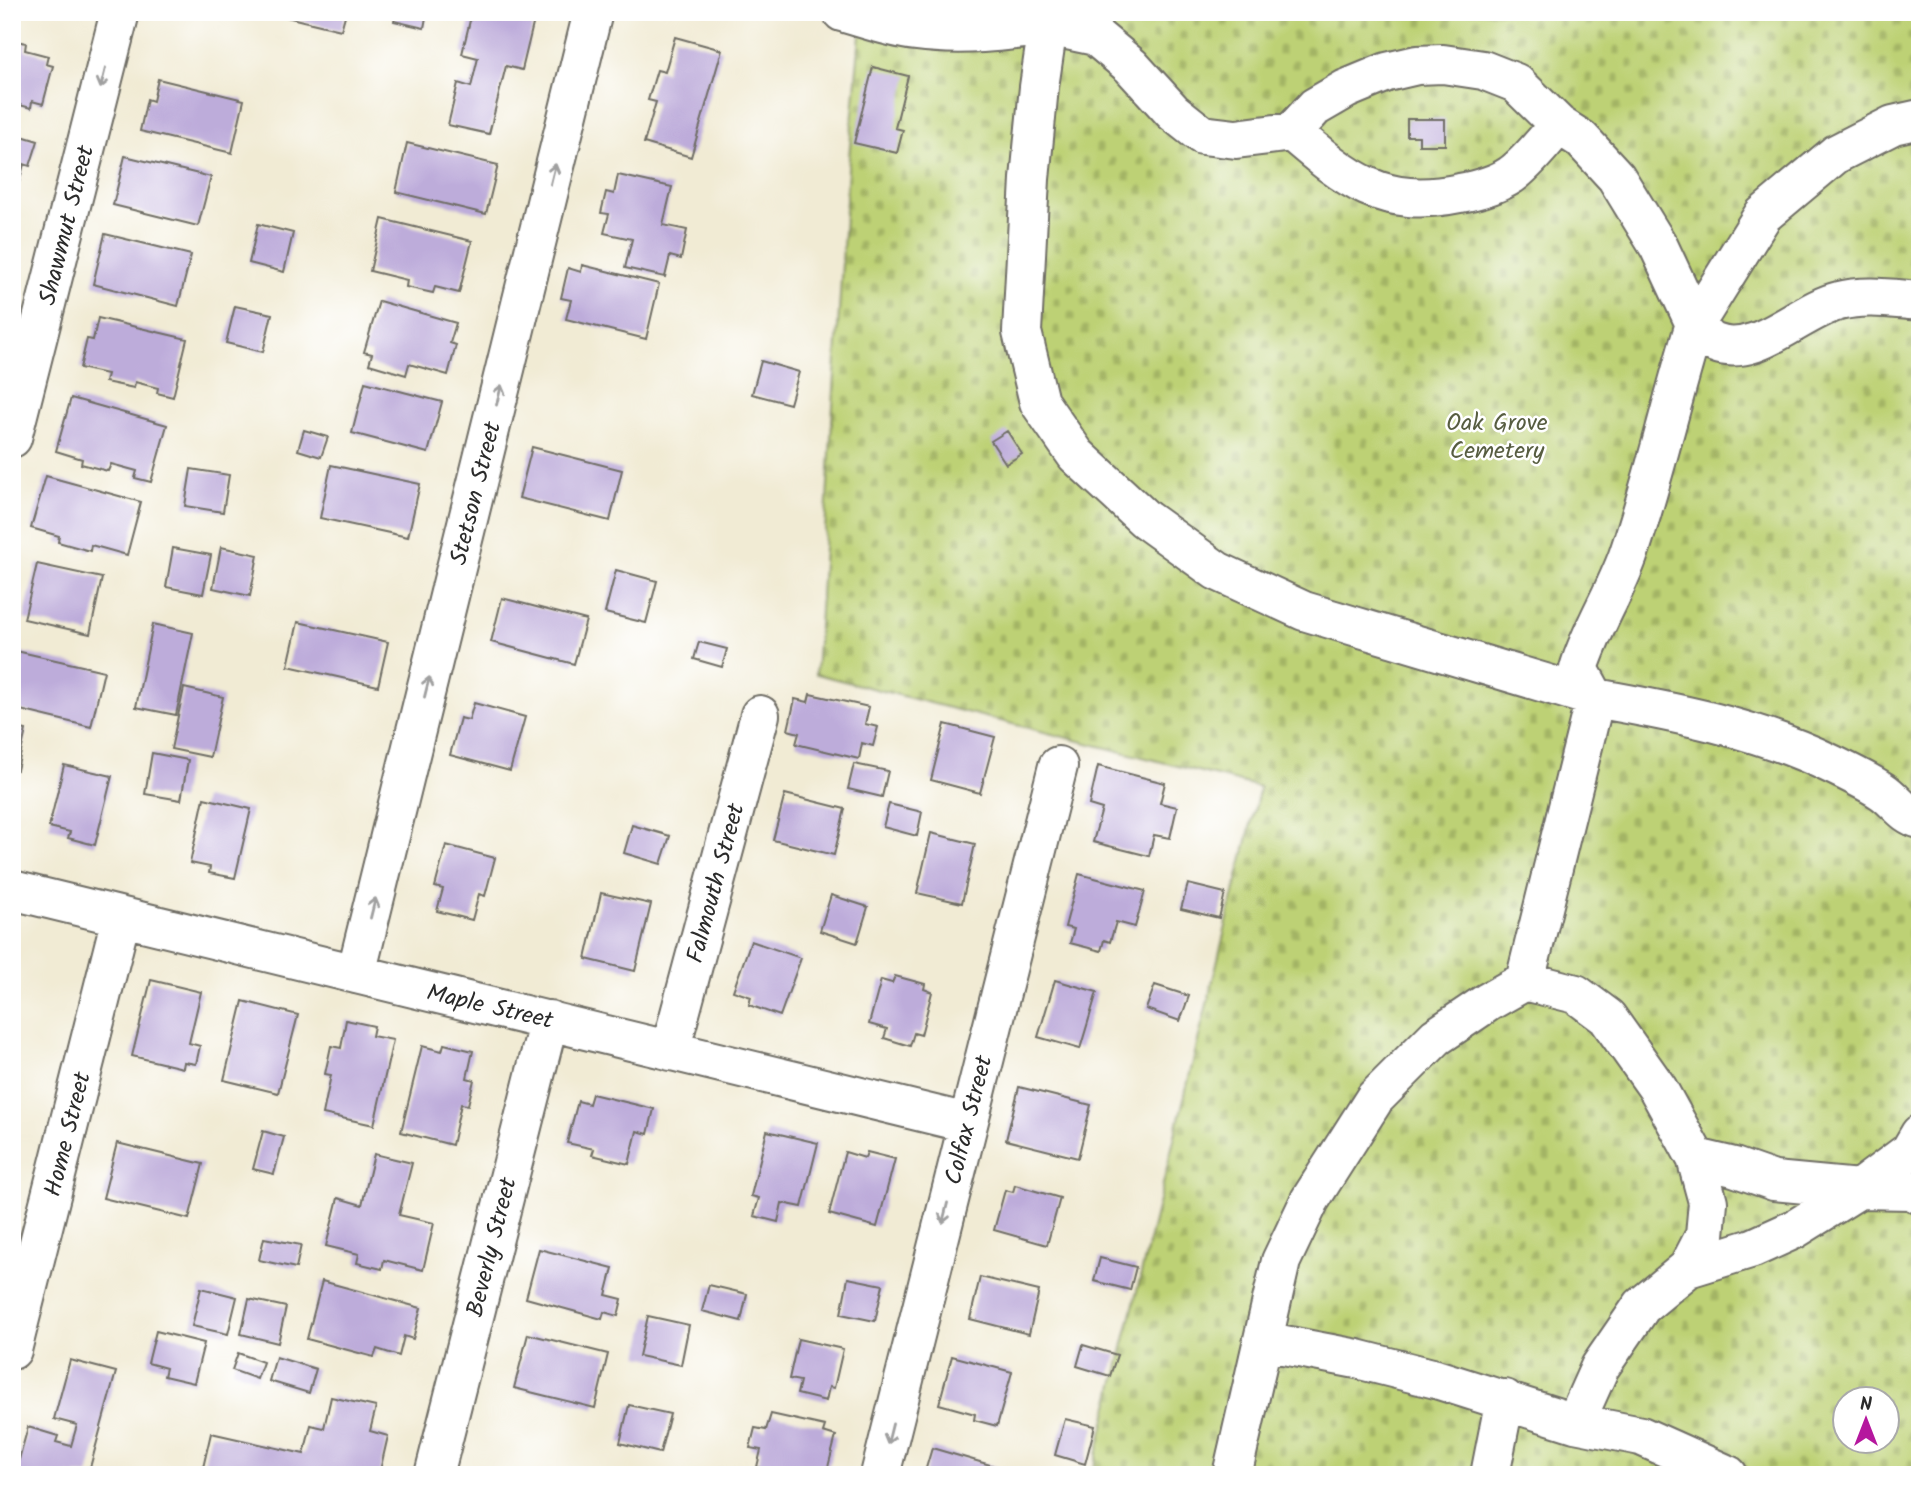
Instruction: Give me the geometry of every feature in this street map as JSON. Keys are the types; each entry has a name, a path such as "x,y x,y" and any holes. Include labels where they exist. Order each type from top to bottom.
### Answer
{"street":[{"name":"Shawmut Street","path":"12,438 120,12"},
{"name":"Stetson Street","path":"356,974 593,12"},
{"path":"842,12 914,31 954,34 993,34 1050,19 1095,36 1131,66 1173,112 1202,135 1236,139 1292,132 1315,107 1346,89 1387,72 1417,65 1443,64 1483,70 1516,83 1559,125 1581,139 1616,177 1659,247 1695,324 1712,342 1730,346 1751,344 1766,339 1795,320 1839,301 1884,297 1920,301"},
{"path":"1050,19 1039,86 1030,179 1022,332 1039,402 1076,455 1145,519 1217,571 1304,611 1595,698 1678,713 1766,739 1826,762 1883,791 1916,827"},
{"path":"1525,981 1595,698 1579,669 1587,644 1626,560 1648,495 1673,393 1695,324 1763,215 1836,154 1893,125 1920,119"},
{"path":"1292,132 1332,166 1375,191 1406,197 1439,197 1481,189 1510,176 1559,125"},
{"name":"Falmouth Street","path":"670,1051 760,715"},
{"name":"Colfax Street","path":"880,1475 1058,765"},
{"name":"Maple Street","path":"12,890 967,1123"},
{"name":"Home Street","path":"12,1350 121,918"},
{"path":"1231,1475 1281,1261 1310,1200 1375,1098 1436,1037 1525,981 1576,994 1607,1017 1658,1088 1696,1158 1707,1202 1705,1235 1688,1268"},
{"name":"Beverly Street","path":"434,1475 549,1020"},
{"path":"1575,1423 1600,1367 1642,1306 1688,1268 1754,1248 1795,1229 1859,1189 1910,1151 1920,1134"},
{"path":"1696,1158 1774,1181 1910,1191 1920,1195"},
{"path":"1264,1341 1397,1369 1505,1399 1575,1423 1641,1436 1707,1470"},
{"path":"1490,1475 1505,1399"}],"green space":[{"name":"Oak Grove Cemetery","path":"862,12 1920,12 1920,1475 1092,1475 1260,787 816,674 848,169"}],"building":[{"path":"279,12 346,12 341,30 278,15"},
{"path":"396,12 427,12 424,28 394,21"},
{"path":"472,12 519,12 535,16 522,70 506,66 489,134 448,125 458,83 471,87 478,58 462,54"},
{"path":"675,37 722,50 691,157 644,143 656,102 648,100 657,70 665,72"},
{"path":"12,40 26,43 25,50 48,56 46,64 53,66 43,104 32,101 31,108 12,103"},
{"path":"873,67 908,76 895,128 903,130 897,153 854,143"},
{"path":"158,79 244,100 232,153 140,131 147,99 153,101"},
{"path":"1407,119 1445,119 1445,145 1419,145 1419,136 1407,136"},
{"path":"12,133 38,141 30,166 24,164 18,186 12,184"},
{"path":"407,143 498,165 486,214 396,192"},
{"path":"125,156 211,177 198,226 113,205"},
{"path":"618,175 672,187 663,225 687,230 681,259 670,256 665,277 625,268 632,239 604,233 609,214 601,213 606,192 614,194"},
{"path":"382,219 472,241 459,293 435,287 433,293 406,287 407,280 370,271"},
{"path":"258,224 293,233 284,272 249,263"},
{"path":"105,234 191,255 178,306 93,284"},
{"path":"582,265 659,284 646,339 566,319 571,300 561,298 568,268 581,272"},
{"path":"379,301 456,323 450,343 456,345 448,375 409,364 406,375 369,364 372,354 364,352"},
{"path":"235,306 272,314 263,352 226,343"},
{"path":"98,318 187,339 173,397 157,393 158,388 135,382 134,388 105,382 107,374 80,368 87,339 93,340"},
{"path":"761,361 799,372 790,404 752,394"},
{"path":"365,382 442,402 428,453 352,433"},
{"path":"71,398 167,425 151,482 135,478 137,471 111,464 108,471 81,464 82,459 56,451"},
{"path":"304,430 328,437 321,457 298,450"},
{"path":"1007,431 1022,454 1006,464 991,441"},
{"path":"532,447 622,470 610,521 519,498"},
{"path":"331,465 420,484 408,537 320,518"},
{"path":"191,469 229,475 223,512 185,506"},
{"path":"46,476 141,502 127,555 91,545 90,551 58,542 59,536 31,528"},
{"path":"221,547 258,555 250,596 213,588"},
{"path":"173,548 211,555 203,594 166,587"},
{"path":"37,564 102,578 90,634 24,619"},
{"path":"616,570 657,581 646,623 605,613"},
{"path":"502,598 586,620 574,664 491,642"},
{"path":"298,622 388,642 378,686 288,666"},
{"path":"153,624 193,633 176,715 136,707"},
{"path":"699,642 727,649 722,667 694,659"},
{"path":"12,650 104,671 91,727 12,708"},
{"path":"184,688 223,697 210,757 171,749"},
{"path":"810,694 869,707 865,724 878,727 873,746 862,743 859,759 796,744 799,733 788,730 795,699 808,702"},
{"path":"474,703 525,717 510,771 450,755 460,718 469,720"},
{"path":"945,724 995,737 980,793 931,780"},
{"path":"12,727 26,730 17,770 12,769"},
{"path":"152,753 188,760 181,800 145,794"},
{"path":"854,764 888,771 882,797 848,789"},
{"path":"64,765 112,776 95,845 68,838 70,832 49,827"},
{"path":"1098,766 1165,783 1160,803 1177,807 1170,838 1154,835 1149,856 1093,842 1102,809 1089,805"},
{"path":"785,794 845,809 834,855 773,840"},
{"path":"204,798 251,809 235,878 209,873 210,867 190,863"},
{"path":"889,804 922,812 917,836 883,827"},
{"path":"632,825 670,836 661,864 624,853"},
{"path":"931,833 975,844 962,903 917,893"},
{"path":"446,845 495,858 485,896 479,894 472,920 437,911 443,889 435,887"},
{"path":"1079,874 1145,891 1135,927 1116,922 1110,942 1104,940 1101,951 1070,943 1074,929 1065,927"},
{"path":"1188,884 1225,893 1219,918 1181,909"},
{"path":"601,893 651,904 635,971 586,959"},
{"path":"831,895 868,907 857,943 820,931"},
{"path":"751,941 801,958 780,1016 749,1005 751,997 733,991"},
{"path":"895,976 925,984 924,989 932,992 921,1035 914,1033 910,1046 884,1038 887,1029 869,1024 881,980 892,983"},
{"path":"151,980 201,992 189,1043 200,1046 196,1064 184,1062 183,1068 132,1056"},
{"path":"1055,980 1097,992 1080,1049 1038,1037"},
{"path":"1155,985 1189,996 1180,1021 1146,1009"},
{"path":"243,1001 298,1015 278,1093 224,1080"},
{"path":"346,1020 374,1026 372,1036 393,1040 374,1125 323,1114 331,1075 325,1074 331,1046 341,1048"},
{"path":"444,1044 473,1051 467,1078 474,1080 468,1105 461,1104 452,1145 401,1132 422,1046 442,1051"},
{"path":"1019,1087 1091,1105 1078,1158 1006,1140"},
{"path":"592,1094 654,1109 648,1134 637,1131 629,1164 592,1155 594,1149 567,1143 578,1101 589,1104"},
{"path":"263,1131 284,1137 274,1174 253,1169"},
{"path":"767,1131 818,1143 802,1207 782,1203 778,1222 754,1216 759,1198 751,1196"},
{"path":"117,1143 203,1164 189,1219 103,1198"},
{"path":"845,1152 865,1158 867,1152 895,1159 877,1227 829,1214"},
{"path":"374,1154 412,1163 399,1215 434,1223 423,1270 384,1260 382,1269 357,1263 359,1254 326,1246 338,1198 362,1205"},
{"path":"1015,1185 1060,1198 1047,1245 994,1230 1005,1190 1013,1192"},
{"path":"264,1238 301,1245 296,1268 259,1260"},
{"path":"539,1249 613,1268 606,1295 622,1299 618,1316 604,1312 602,1319 526,1298"},
{"path":"1100,1258 1136,1267 1130,1290 1094,1281"},
{"path":"980,1277 1039,1291 1029,1334 970,1319"},
{"path":"848,1278 883,1285 875,1321 841,1314"},
{"path":"322,1281 421,1308 413,1339 404,1336 399,1356 377,1349 374,1357 307,1339"},
{"path":"709,1285 747,1294 741,1321 702,1311"},
{"path":"201,1288 237,1297 228,1334 192,1326"},
{"path":"249,1299 286,1307 278,1343 241,1334"},
{"path":"648,1316 689,1325 681,1365 639,1356"},
{"path":"156,1331 204,1343 194,1383 164,1376 166,1368 148,1363"},
{"path":"528,1334 608,1354 595,1408 514,1388"},
{"path":"798,1339 843,1349 834,1388 829,1387 826,1401 797,1394 800,1381 789,1379"},
{"path":"1083,1345 1117,1355 1110,1376 1077,1366"},
{"path":"238,1353 263,1362 257,1379 232,1370"},
{"path":"952,1356 1012,1372 997,1426 974,1420 975,1414 939,1404"},
{"path":"276,1357 316,1369 309,1393 269,1381"},
{"path":"70,1360 116,1372 88,1475 15,1474 28,1427 58,1436 56,1442 71,1446 77,1425 54,1419"},
{"path":"331,1397 376,1407 370,1431 388,1436 379,1475 213,1475 202,1472 211,1433 304,1454 311,1425 324,1428"},
{"path":"629,1405 670,1414 660,1453 620,1443"},
{"path":"771,1414 825,1426 823,1432 836,1436 826,1475 788,1475 757,1467 761,1450 750,1448 755,1428 766,1430"},
{"path":"1065,1419 1095,1426 1085,1464 1055,1455"},
{"path":"932,1448 997,1467 994,1475 924,1475"}]}
